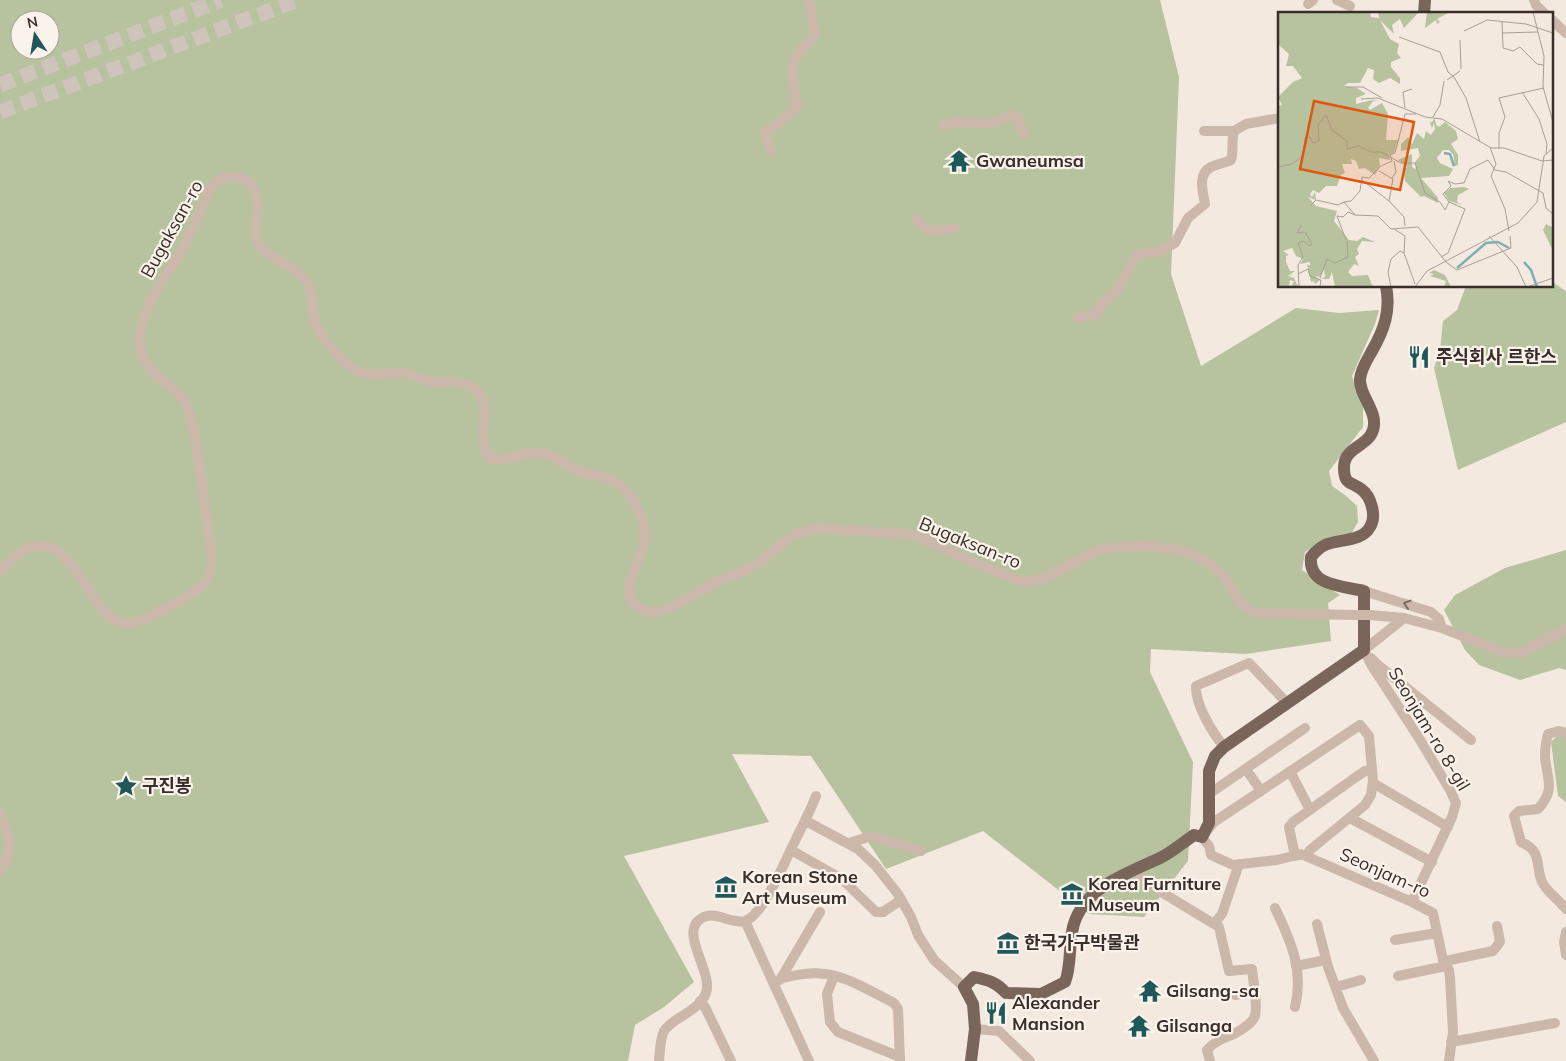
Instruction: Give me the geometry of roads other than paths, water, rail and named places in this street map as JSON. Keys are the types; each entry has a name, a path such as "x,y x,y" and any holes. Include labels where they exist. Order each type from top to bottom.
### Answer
{"main road":[{"path":"971,1061 975,1029 973,1004 964,987 974,977 990,980 999,985 1006,993 1040,994 1064,982 1068,973 1070,938 1076,919 1090,898 1116,878 1164,856 1194,835 1202,837 1209,823 1209,771 1215,756 1224,746 1364,650 1364,591 1324,582 1316,577 1310,563 1311,557 1324,546 1362,535 1370,527 1373,516 1371,504 1362,490 1349,484 1345,476 1344,465 1346,456 1368,438 1374,430 1372,414 1361,388 1360,379 1365,364 1377,343 1388,310 1386,288"}],"street":[{"path":"771,150 765,133 795,110 797,106 792,63 803,48 809,44 815,34 809,0"},
{"path":"1337,0 1350,6"},
{"path":"1534,0 1543,12"},
{"path":"1554,22 1566,34"},
{"path":"943,125 957,122 986,124 1014,115 1018,118 1019,126 1024,134"},
{"path":"1204,131 1234,131 1246,124 1278,118"},
{"path":"1078,318 1096,314 1102,303 1117,291 1136,255 1163,250 1175,243 1188,218 1205,204 1202,181 1206,170 1231,160 1233,153 1231,139 1234,131"},
{"name":"Bugaksan-ro","path":"0,571 18,555 27,550 41,547 56,550 72,563 108,617 121,624 147,619 175,604 204,584 212,560 194,431 182,396 151,371 140,344 142,326 148,307 176,262 200,214 210,188 217,181 229,176 240,177 251,183 256,191 256,236 259,245 267,253 287,264 305,281 313,296 313,315 316,324 336,353 356,370 370,375 398,372 411,374 432,382 460,383 473,388 478,392 483,401 485,450 492,459 503,460 537,453 549,454 581,472 599,475 612,480 625,491 640,516 645,532 644,543 629,585 630,595 636,606 651,612 667,609 716,582 758,564 782,542 794,534 818,528 916,535 982,566 1023,582 1042,580 1092,553 1106,548 1144,546 1167,548 1189,552 1206,561 1224,577 1243,606 1255,613 1370,615 1404,618 1442,628 1506,653 1520,653 1566,629"},
{"path":"917,220 922,227 932,231 955,228"},
{"path":"1364,591 1431,612 1439,618 1442,628"},
{"path":"1404,618 1364,650 1378,665 1471,740"},
{"name":"Seonjam-ro 8-gil","path":"1364,650 1372,666 1417,735 1456,803 1448,827 1412,902"},
{"path":"1224,746 1214,736 1196,696 1196,686 1249,663 1287,703"},
{"name":"Seonjam-ro","path":"1290,772 1360,725 1369,736 1373,783 1371,795 1366,805 1310,850 1306,856"},
{"path":"1209,794 1305,728"},
{"path":"1566,733 1559,731 1548,734 1545,757 1550,789 1545,801 1538,808 1519,811 1514,816 1521,842 1535,851 1542,882 1566,909"},
{"path":"1246,769 1261,791"},
{"path":"1294,856 1289,827 1356,777 1372,769"},
{"path":"1202,837 1214,822 1290,772 1310,810"},
{"path":"1373,783 1448,827"},
{"path":"659,1061 663,1033 671,1024 686,1015 706,994 707,978 695,941 693,928 698,920 710,915 745,921 754,916 770,893 806,821 816,796"},
{"path":"0,812 9,835 10,851 6,863 0,870"},
{"path":"1350,818 1432,862"},
{"path":"806,821 858,849 875,865 902,900 918,935 934,960 964,987"},
{"path":"849,844 872,836 921,851"},
{"name":"Seonjam-ro","path":"1202,837 1209,846 1212,855 1233,865 1277,860 1301,854 1433,913 1450,978 1453,1032 1449,1061"},
{"path":"792,850 842,879 876,912 883,912 902,900"},
{"path":"1214,924 1222,914 1239,864"},
{"path":"1133,870 1148,884 1219,927 1229,971 1252,969 1254,1017 1248,1025 1238,1032 1214,1042 1208,1050 1210,1061"},
{"path":"1275,908 1289,939 1299,979 1299,992 1295,1007"},
{"path":"778,981 820,912"},
{"path":"745,921 778,981 809,1061"},
{"path":"1317,924 1326,960 1343,1008 1372,1061"},
{"path":"1398,976 1446,966 1450,960 1493,951 1500,942 1497,926"},
{"path":"1566,932 1564,942 1566,955"},
{"path":"1395,940 1437,933"},
{"path":"1296,966 1326,960"},
{"path":"778,981 801,974 826,974 834,976 849,981 894,1003 898,1009 900,1059 838,1032 830,1022 827,994 834,976"},
{"path":"1336,987 1361,980"},
{"path":"1236,995 1254,992"},
{"path":"700,1001 705,1006 731,1061"},
{"path":"1451,1042 1555,1023"},
{"path":"975,1029 999,1031 1030,1061"}],"tunnel":[{"path":"0,85 221,0"},
{"path":"0,112 298,0"}],"place":[{"name":"Gwaneumsa","path":"959,161"},
{"name":"주식회사 르한스","path":"1419,357"},
{"name":"구진봉","path":"126,786"},
{"name":"Korean Stone Art Museum","path":"726,887"},
{"name":"Korea Furniture Museum","path":"1072,894"},
{"name":"한국가구박물관","path":"1008,943"},
{"name":"Gilsang-sa","path":"1150,991"},
{"name":"Alexander Mansion","path":"996,1013"},
{"name":"Gilsanga","path":"1139,1026"}]}
